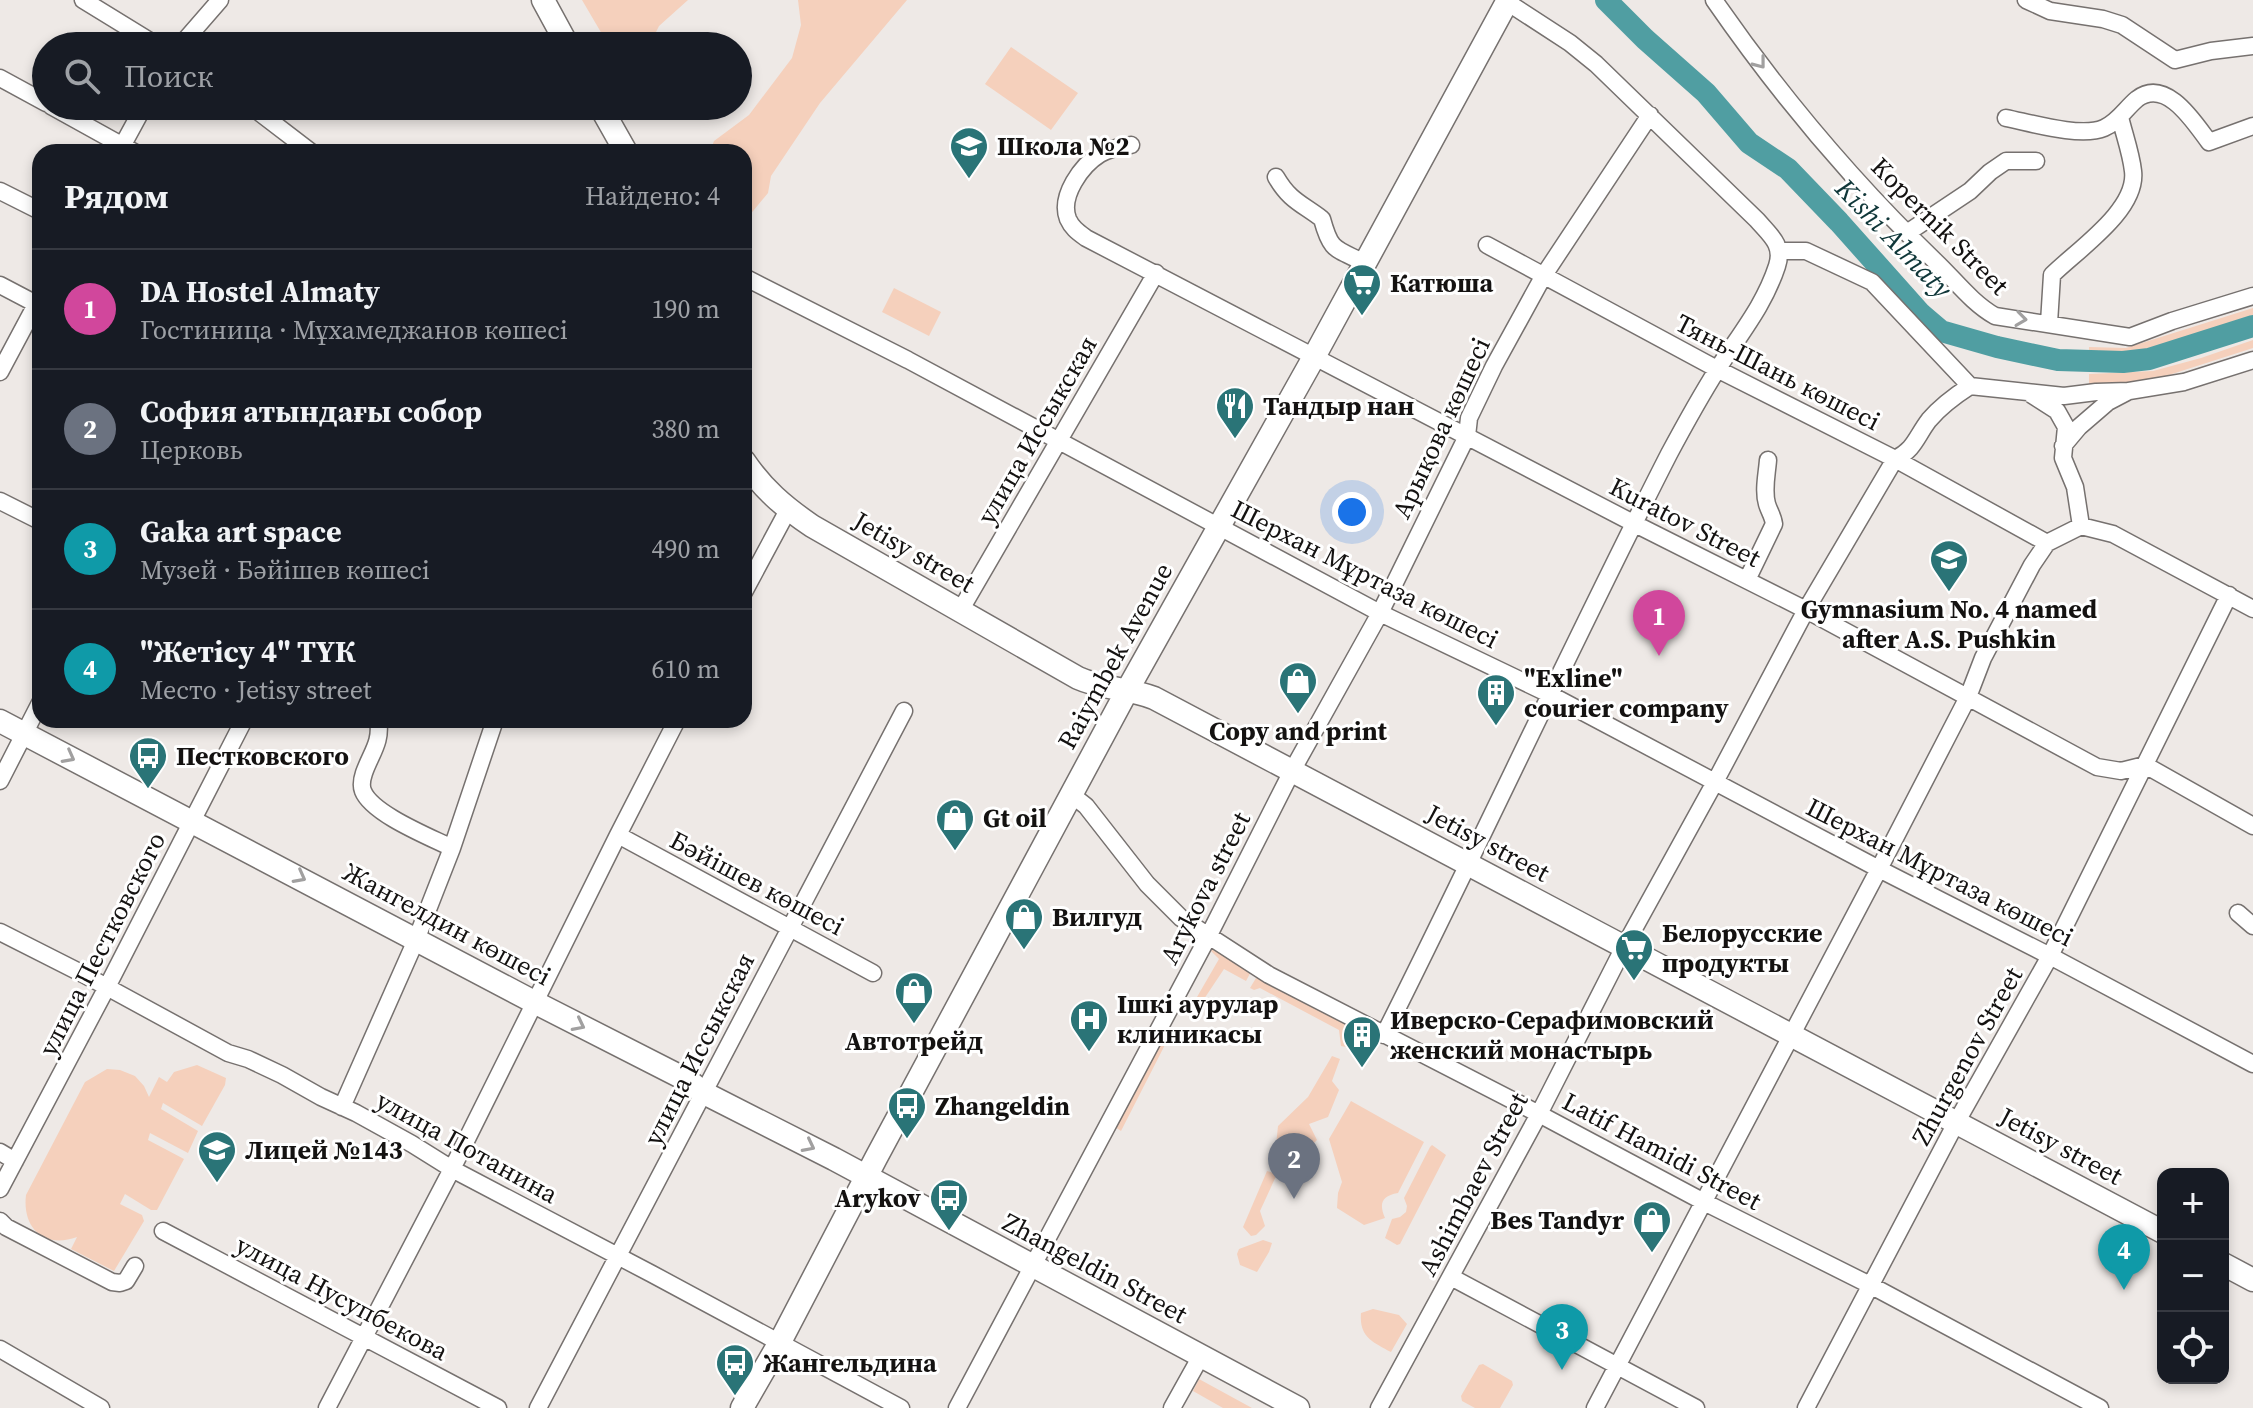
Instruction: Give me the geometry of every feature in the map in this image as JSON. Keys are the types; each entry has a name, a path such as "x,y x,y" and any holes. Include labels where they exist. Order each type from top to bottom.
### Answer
{"main road":[{"path":"543,0 560,32"},
{"name":"Raiymbek Avenue","path":"742,1408 1128,689 1314,357 1507,1"},
{"path":"608,120 621,144"},
{"name":"Jetisy street","path":"752,472 788,510 1078,678 1090,684 1128,689 1154,698 2157,1229"},
{"path":"1078,678 1089,689 1101,711 1102,737"},
{"name":"Жангелдин көшесі","path":"0,721 689,1081 704,1093 866,1177"},
{"name":"Zhangeldin Street","path":"866,1177 1298,1408"},
{"path":"2229,1267 2253,1280"},
{"name":"Raiymbek Avenue","path":"757,1402 780,1342"}],"street":[{"path":"83,0 135,32"},
{"path":"192,32 220,0"},
{"name":"Kopernik Street","path":"1714,0 1789,100 1907,233 1981,308 1995,316 2130,337 2253,296"},
{"path":"2026,0 2050,11 2122,25 2175,60 2211,51 2253,46"},
{"path":"1384,1035 1469,865 1549,694 1671,452 1717,369 1763,302 1780,251 1776,241 1757,220 1650,115 1579,50 1507,1"},
{"path":"0,78 32,95"},
{"path":"2006,118 2089,131 2105,128 2139,97 2156,93 2171,99 2186,112 2209,142 2253,126"},
{"name":"Арықова көшесі","path":"1292,771 1380,613 1467,436 1469,418 1494,366 1544,275 1650,115"},
{"path":"2049,323 2052,275 2107,226 2128,197 2134,174 2120,117"},
{"path":"75,120 115,144"},
{"path":"128,144 138,120"},
{"path":"269,120 301,144"},
{"name":"Kuratov Street","path":"1131,145 1099,154 1082,169 1068,199 1067,217 1075,230 1096,243 1806,610 2097,767 2121,771 2145,765"},
{"path":"1907,233 1970,191 2006,161 2036,161"},
{"path":"1276,177 1285,193 1322,219 1328,242 1365,263"},
{"path":"0,191 32,207"},
{"name":"Тянь-Шань көшесі","path":"1487,245 1717,369 1895,459 2047,543"},
{"path":"1780,251 1806,251 1872,282 1970,386 2064,396 2129,391 2184,382 2253,360"},
{"name":"улица Иссыкская","path":"960,611 1156,273"},
{"name":"Шерхан Мұртаза көшесі","path":"752,282 908,360 1380,613 1549,694 2253,1064"},
{"path":"0,285 32,299"},
{"path":"0,372 32,315"},
{"name":"Ashimbaev Street","path":"1379,1408 1806,610 1895,459 1909,452 1931,418 1970,386"},
{"path":"2063,446 2108,402 2129,391"},
{"path":"2028,393 2057,411 2066,427 2063,458 2075,487 2081,526"},
{"path":"1747,580 1774,524 1767,505 1768,460"},
{"path":"0,501 32,517"},
{"path":"752,577 788,510"},
{"path":"1595,1408 1968,697 1983,658 2032,565 2047,543 2081,526 2113,534 2253,609"},
{"name":"Zhurgenov Street","path":"1806,1408 1956,1123 2050,956 2229,595"},
{"name":"улица Иссыкская","path":"538,1408 904,711"},
{"path":"0,781 32,718"},
{"name":"улица Пестковского","path":"0,1189 240,728"},
{"path":"380,728 381,734 362,777 362,789 369,801 399,823 452,848"},
{"path":"342,1107 416,940 452,848 492,728"},
{"path":"327,1408 452,1169 673,728"},
{"path":"2145,765 2253,826"},
{"name":"Arykova street","path":"957,1408 1209,935 1292,771"},
{"name":"Latif Hamidi Street","path":"1072,795 1086,806 1147,884 1181,918 1269,975 1870,1285 2100,1408"},
{"name":"Бәйішев көшесі","path":"618,835 873,973"},
{"path":"2238,913 2253,926"},
{"name":"улица Потанина","path":"0,932 228,1053 282,1075 901,1408"},
{"path":"0,1152 15,1161"},
{"path":"0,1221 112,1282 126,1281 135,1266"},
{"name":"улица Нусупбекова","path":"163,1231 498,1408"},
{"path":"1451,1277 1696,1408"},
{"path":"0,1349 95,1407"},
{"path":"1172,1408 1201,1356"}],"shaded area":[{"path":"582,0 688,0 656,32 601,32"},
{"path":"798,0 907,0 820,103 771,176 768,193 752,212 752,144 713,144 742,120 752,120 752,111 792,58 801,25"},
{"path":"1011,47 1078,93 1051,130 985,84"},
{"path":"894,288 941,312 929,336 882,312"},
{"path":"2253,308 2253,322 2125,358 2089,358 2089,347 2126,348"},
{"path":"2253,340 2253,348 2144,383 2089,389 2089,374 2153,371"},
{"path":"1214,945 1253,968 1246,981 1224,969 1202,1002 1197,997 1219,959 1211,951"},
{"path":"1259,973 1360,1027 1346,1047 1341,1046 1339,1030 1260,988 1250,988"},
{"path":"1164,1034 1170,1035 1121,1131 1115,1127"},
{"path":"1332,1056 1340,1059 1332,1081 1339,1090 1328,1117 1309,1124 1317,1140 1312,1145 1275,1155 1278,1126 1308,1097"},
{"path":"197,1065 226,1078 225,1085 202,1126 163,1103 161,1109 198,1131 188,1153 150,1133 148,1140 184,1159 157,1210 151,1210 125,1194 120,1204 142,1215 144,1221 114,1271 71,1249 77,1237 55,1240 38,1233 28,1217 26,1195 85,1082 107,1069 120,1070 135,1076 149,1097 159,1077 167,1082 174,1072"},
{"path":"1351,1101 1424,1142 1398,1193 1383,1201 1385,1218 1364,1225 1337,1208 1342,1182 1329,1139"},
{"path":"1432,1145 1446,1155 1397,1245 1385,1238 1392,1219 1406,1212 1404,1198"},
{"path":"1267,1171 1277,1174 1260,1211 1265,1226 1251,1236 1243,1227"},
{"path":"1263,1240 1272,1243 1257,1272 1240,1265 1239,1249"},
{"path":"1373,1309 1399,1315 1407,1324 1391,1352 1368,1338 1362,1328 1361,1313"},
{"path":"1483,1364 1512,1381 1513,1385 1500,1408 1475,1408 1462,1401 1461,1396 1479,1365"},
{"path":"1199,1379 1252,1408 1223,1408 1193,1391"}],"waterway":[{"name":"Kіshі Almaty","path":"1606,0 1706,93 1749,143 1788,169 1921,314 1941,331 2058,360 2123,362 2149,359 2253,326"}],"place":[{"name":"Школа №2","path":"969,180"},
{"name":"Катюша","path":"1362,317"},
{"name":"Тандыр нан","path":"1235,440"},
{"name":"Gymnasium No. 4 named after A.S. Pushkin","path":"1949,593"},
{"name":"DA Hostel Almaty","path":"1659,656"},
{"name":"Copy and print","path":"1298,715"},
{"name":"\"Exline\" courier company","path":"1496,727"},
{"name":"Пестковского","path":"148,790"},
{"name":"Gt oil","path":"955,852"},
{"name":"Вилгуд","path":"1024,951"},
{"name":"Белорусские продукты","path":"1634,982"},
{"name":"Автотрейд","path":"914,1025"},
{"name":"Ішкі аурулар клиникасы","path":"1089,1053"},
{"name":"Иверско-Серафимовский женский монастырь","path":"1362,1069"},
{"name":"Zhangeldin","path":"907,1140"},
{"name":"Лицей №143","path":"217,1184"},
{"name":"София атындағы собор","path":"1294,1199"},
{"name":"Arykov","path":"949,1232"},
{"name":"Bes Tandyr","path":"1652,1254"},
{"name":"\"Жетісу 4\" ТҮК","path":"2124,1290"},
{"name":"Gaka art space","path":"1562,1370"},
{"name":"Жангельдина","path":"735,1397"}]}
